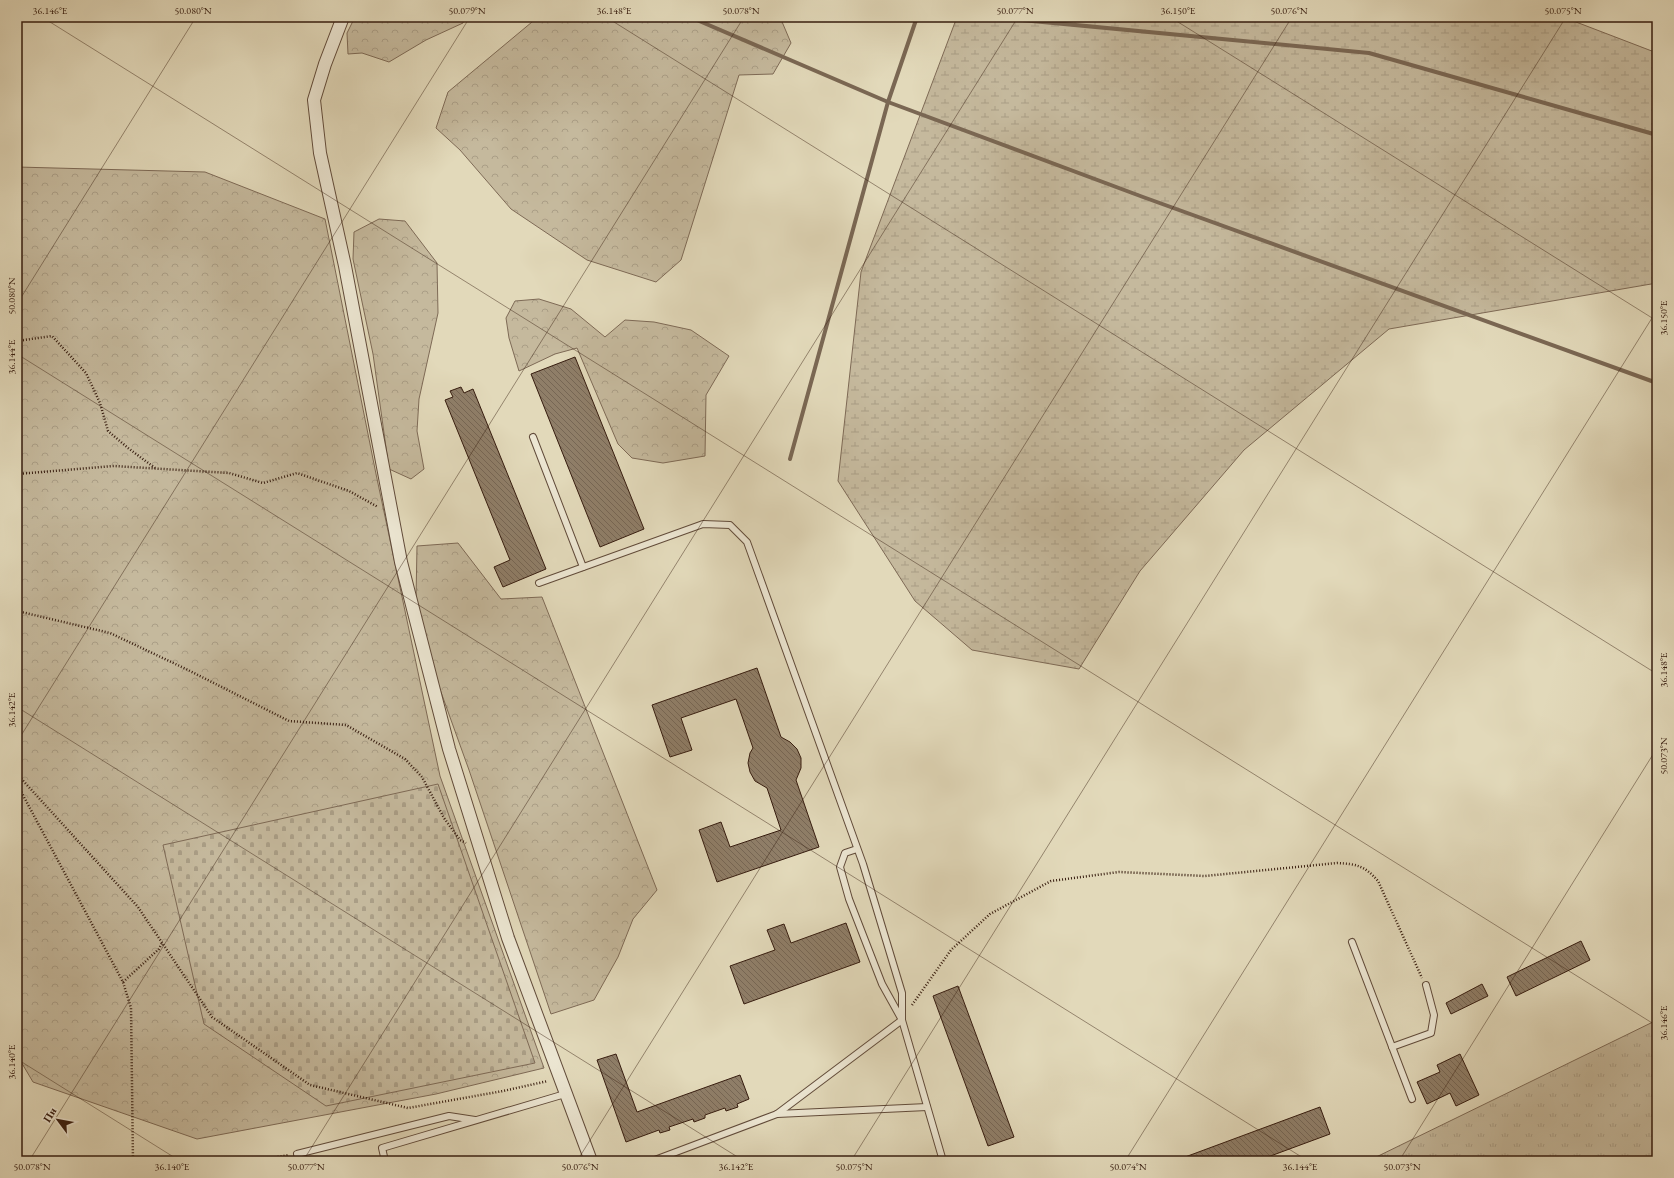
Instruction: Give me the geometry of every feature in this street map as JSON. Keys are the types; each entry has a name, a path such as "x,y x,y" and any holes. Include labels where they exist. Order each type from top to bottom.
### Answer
{"street":[{"path":"343,17 325,64 314,100 320,153 345,266 401,562 449,749 479,847 508,938 591,1161"}],"lane":[{"path":"533,437 583,567"},
{"path":"540,583 703,524 730,525 747,542 857,849 902,992 902,1020"},
{"path":"857,849 845,853 840,867 849,899 882,984 902,1020 943,1161"},
{"path":"1352,942 1412,1099"},
{"path":"1392,1047 1431,1032 1434,1015 1426,985"},
{"path":"652,1161 777,1114 902,1020"},
{"path":"385,1161 382,1148 565,1094"},
{"path":"777,1114 927,1107"},
{"path":"299,1161 297,1154 449,1116 477,1120"}],"path":[{"path":"17,341 52,336 86,373 100,402 108,431 156,469"},
{"path":"17,474 114,466 230,473 263,483 296,473 349,490 392,514"},
{"path":"17,611 110,633 186,669 289,721 346,725 405,759 422,777 444,818 460,840 479,847"},
{"path":"17,774 138,907 212,1017 310,1085 408,1108 504,1091 560,1078"},
{"path":"17,784 122,982 131,1008 133,1161"},
{"path":"902,1020 952,950 990,914 1051,880 1119,872 1205,876 1337,863 1354,864 1369,870 1378,881 1426,985"},
{"path":"122,982 159,949 162,943"},
{"path":"254,1161 297,1154"}],"green space":[{"path":"355,17 465,17 463,23 426,40 389,62 362,53 348,54 347,33"},
{"path":"538,17 780,17 791,43 773,74 739,75 681,260 656,282 587,260 511,209 460,150 436,128 448,92"},
{"path":"957,17 1563,17 1657,53 1657,283 1389,329 1244,450 1140,571 1079,669 972,650 915,601 838,481 861,272"},
{"path":"17,167 205,172 325,219 376,474 440,776 544,1068 436,1094 197,1139 33,1082 17,1055"},
{"path":"379,219 405,221 437,263 438,313 419,399 417,431 424,469 411,479 389,469 373,354 353,259 354,232"},
{"path":"539,299 571,309 605,337 625,320 654,322 691,330 729,356 706,395 705,456 663,463 632,458 618,444 577,348 555,354 519,371 509,338 506,318 515,301"},
{"path":"458,543 501,599 542,597 657,890 633,919 618,957 594,1000 551,1014 469,770 437,681 416,599 417,546"},
{"path":"438,784 535,1063 326,1106 204,1024 163,845"},
{"path":"1657,1020 1657,1161 1368,1161"}],"building":[{"path":"575,357 644,529 600,547 531,374"},
{"path":"461,387 464,393 473,389 546,569 503,587 494,567 510,560 445,400 453,397 450,391"},
{"path":"757,668 781,737 790,742 797,749 801,758 801,768 796,780 819,847 717,882 699,830 721,822 730,847 781,830 767,788 755,781 750,772 748,763 750,753 753,748 736,699 681,718 692,750 670,757 652,705"},
{"path":"846,923 860,962 744,1004 730,966 775,950 767,930 784,924 791,943"},
{"path":"1581,941 1590,960 1516,996 1507,977"},
{"path":"1482,984 1488,996 1451,1014 1446,1003"},
{"path":"958,986 1014,1137 988,1146 933,996"},
{"path":"616,1054 637,1112 740,1075 749,1099 737,1104 738,1107 726,1111 725,1108 705,1115 705,1118 694,1122 693,1119 669,1127 670,1130 660,1133 659,1130 626,1142 597,1060"},
{"path":"1460,1054 1479,1095 1456,1106 1450,1093 1427,1104 1417,1082 1440,1072 1437,1065"},
{"path":"1320,1107 1330,1134 1257,1161 1177,1161 1177,1160"}],"waterway":[{"path":"690,17 888,102 1143,197 1657,383"},
{"path":"790,459 888,102 917,17"},
{"path":"991,17 1369,53 1657,135"}]}
